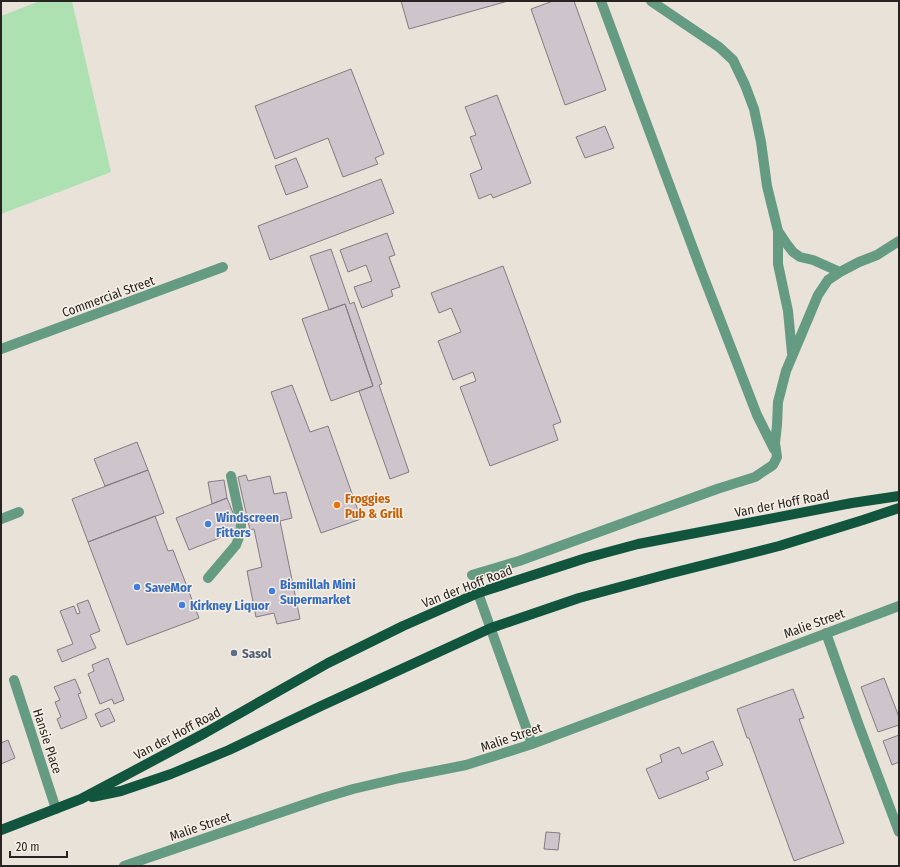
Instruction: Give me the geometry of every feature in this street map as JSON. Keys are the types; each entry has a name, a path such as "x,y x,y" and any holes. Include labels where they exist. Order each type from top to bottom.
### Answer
{"main road":[{"name":"Van der Hoff Road","path":"1,830 81,799 205,733 335,660 403,626 478,593 586,558 638,544 852,503 899,496"},
{"name":"Van der Hoff Road","path":"81,799 121,791 171,774 230,750 321,706 491,628 579,598 778,546 899,508"}],"street":[{"path":"601,1 754,408 777,457"},
{"path":"651,1 719,47 733,60 745,85 754,110 761,142 766,186 778,231 786,243 800,257 813,260 840,272"},
{"path":"778,231 778,264 788,311 792,355"},
{"path":"472,575 520,561 717,489 755,477 773,465 777,457 775,443 778,402 786,371 818,295 828,280 859,262 877,255 899,241"},
{"name":"Commercial Street","path":"1,349 223,267"},
{"path":"208,578 236,545 242,532 231,476"},
{"path":"1,519 19,512"},
{"path":"478,593 532,744"},
{"name":"Malie Street","path":"124,866 353,789 466,765 532,744 899,606"},
{"path":"826,633 899,832"},
{"name":"Hansie Place","path":"14,680 56,809"}],"green space":[{"path":"40,1 72,1 111,172 1,214 1,16"}],"building":[{"path":"401,1 508,1 409,29"},
{"path":"553,1 574,1 606,90 565,105 531,9"},
{"path":"351,69 384,154 375,158 378,164 343,177 328,138 275,159 255,106"},
{"path":"497,95 531,183 493,198 491,194 479,199 470,174 482,169 470,137 476,135 465,107"},
{"path":"605,126 614,148 585,158 576,137"},
{"path":"296,158 308,187 286,195 275,166"},
{"path":"381,179 394,213 270,260 258,226"},
{"path":"387,233 395,255 389,257 400,287 391,290 393,296 362,308 354,287 372,281 366,265 348,272 340,250"},
{"path":"331,249 350,304 354,302 382,384 379,385 409,472 390,479 359,391 373,386 345,304 329,310 310,256"},
{"path":"503,266 561,422 553,425 558,440 490,466 460,387 476,381 473,372 453,380 438,341 461,332 451,308 439,313 431,293"},
{"path":"345,304 373,386 331,401 302,319"},
{"path":"292,385 310,432 328,426 361,519 321,533 271,392"},
{"path":"137,442 148,470 105,486 94,459"},
{"path":"148,470 164,513 88,542 72,499"},
{"path":"246,475 248,481 270,476 274,494 286,492 292,518 280,521 300,619 277,624 274,613 256,617 247,571 262,567 254,529 250,530 238,477"},
{"path":"224,480 227,498 212,504 208,482"},
{"name":"Windscreen Fitters","path":"227,498 240,530 189,550 176,518"},
{"path":"155,516 168,551 173,550 199,618 127,645 88,542"},
{"path":"88,600 100,631 90,635 96,648 62,662 57,650 73,644 60,611 74,606 77,614 80,613 77,604"},
{"path":"108,658 124,700 114,704 112,699 100,704 88,674 94,671 92,665"},
{"path":"884,678 899,717 899,725 878,732 861,687"},
{"path":"75,679 81,693 78,694 87,718 61,729 57,719 61,717 55,702 60,700 54,687"},
{"path":"793,689 804,718 799,719 844,843 794,861 737,709"},
{"path":"109,708 115,721 101,727 95,714"},
{"path":"899,735 899,762 892,765 883,741"},
{"path":"8,740 15,758 1,764 1,743"},
{"path":"713,741 723,765 706,772 709,779 659,799 646,769 662,762 660,755 679,747 682,754"},
{"path":"546,832 560,833 558,850 544,849"}],"place":[{"name":"Froggies Pub & Grill","path":"337,505"},
{"name":"Windscreen Fitters","path":"208,524"},
{"name":"SaveMor","path":"137,587"},
{"name":"Bismillah Mini Supermarket","path":"272,591"},
{"name":"Kirkney Liquor","path":"182,605"},
{"name":"Sasol","path":"234,653"}]}
